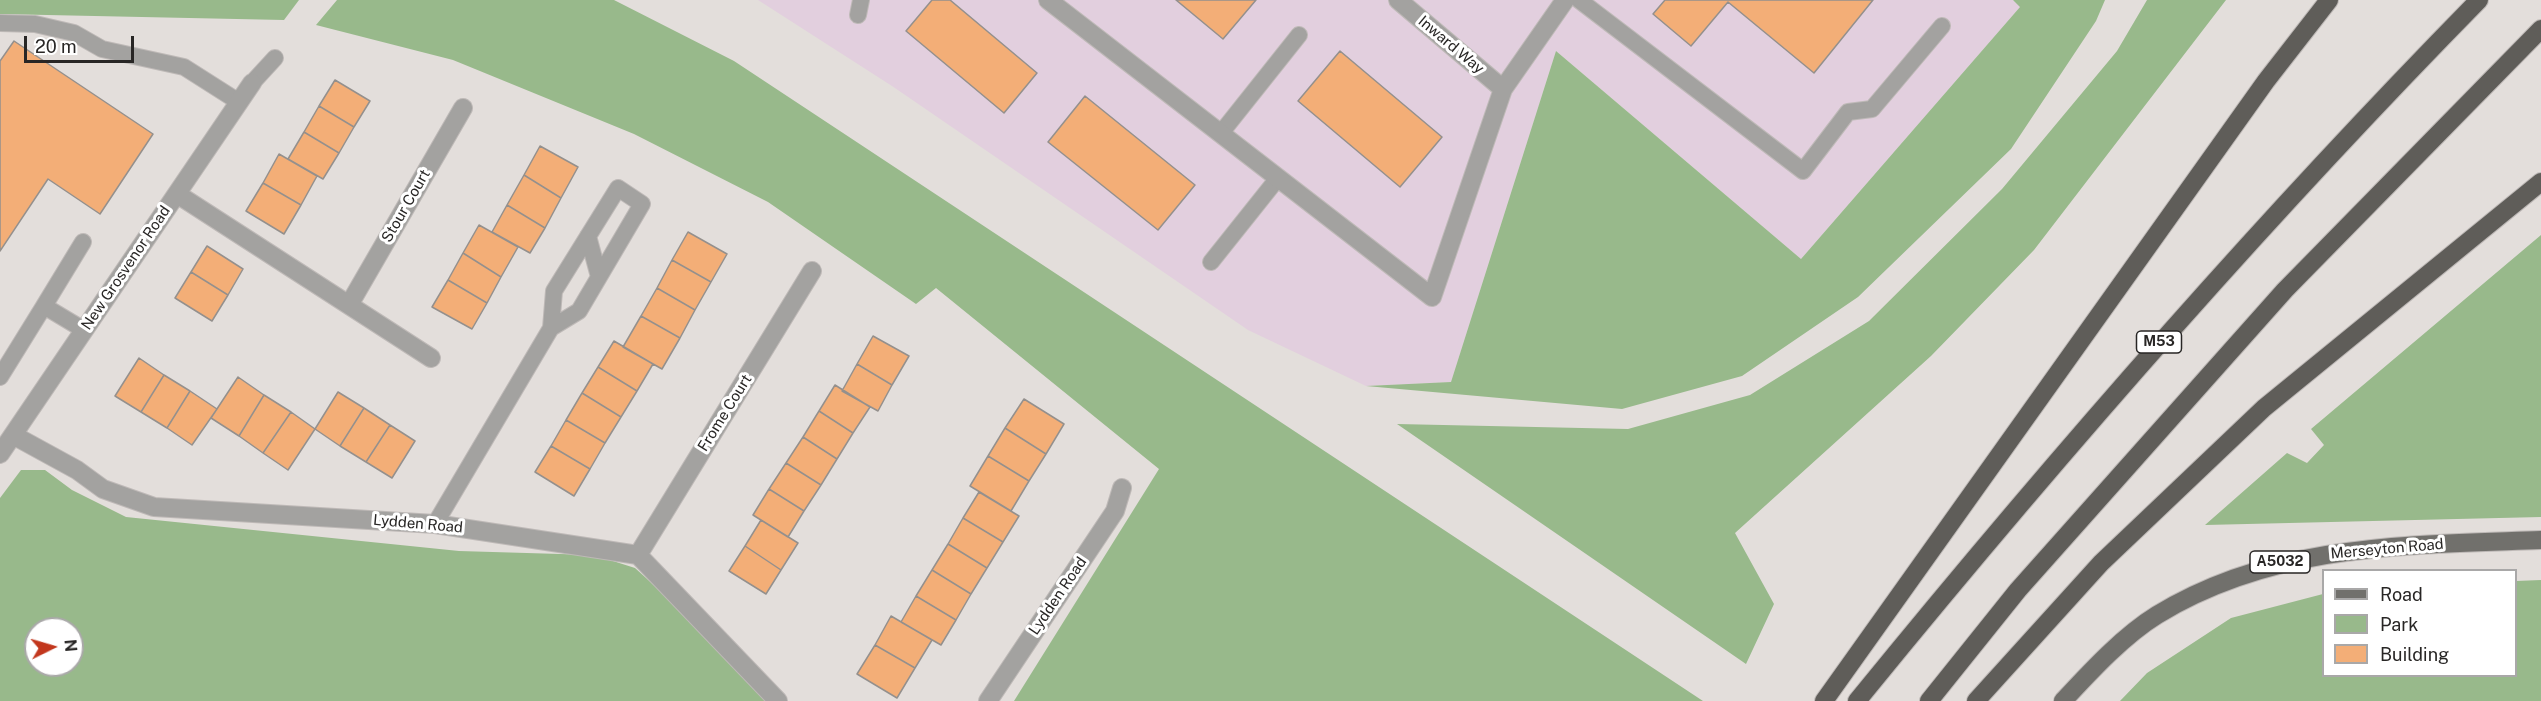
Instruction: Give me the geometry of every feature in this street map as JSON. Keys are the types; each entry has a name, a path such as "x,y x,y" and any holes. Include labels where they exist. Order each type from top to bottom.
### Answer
{"highway":[{"path":"1828,693 2266,81 2330,0"},
{"name":"M53","path":"1857,701 1999,527 2158,343 2406,74 2480,0"},
{"path":"1929,701 2018,591 2285,290 2541,29"},
{"path":"1976,701 2101,563 2264,408 2541,182"}],"main road":[{"name":"Merseyton Road","path":"2063,701 2090,671 2155,616 2206,588 2279,562 2361,548 2541,540"}],"street":[{"path":"1048,0 1432,297 1503,89 1565,0"},
{"name":"Inward Way","path":"1398,0 1503,89"},
{"name":"New Grosvenor Road","path":"0,454 252,83"},
{"name":"Stour Court","path":"349,305 463,108"},
{"path":"177,194 431,358"},
{"name":"Frome Court","path":"638,555 812,271"},
{"name":"Lydden Road","path":"13,435 77,470 103,489 154,507 435,524 638,555"},
{"name":"Lydden Road","path":"988,701 1114,511 1122,488"},
{"path":"638,555 778,701"}],"lane":[{"path":"1579,0 1803,171 1848,112 1872,109 1942,26"},
{"path":"0,23 34,24 74,33 102,49 184,67 239,102"},
{"path":"1221,134 1299,35"},
{"path":"252,83 275,58"},
{"path":"1211,261 1278,178"},
{"path":"435,524 551,328 554,291 618,188 642,204 579,311 551,328"},
{"path":"588,236 599,277"},
{"path":"0,377 83,242"},
{"path":"44,306 84,330"}],"shaded area":[{"path":"758,0 2013,0 2021,6 1801,259 1556,51 1451,382 1366,386 1248,330 892,86"}],"green space":[{"path":"0,0 299,0 284,20 0,14"},
{"path":"337,0 614,0 734,61 1703,701 1014,701 1159,469 936,288 916,304 768,202 634,134 453,60 316,25"},
{"path":"2013,0 2105,0 2096,21 2011,149 1858,297 1742,376 1622,409 1366,386 1451,382 1556,51 1801,259 2020,7"},
{"path":"2147,0 2226,0 2034,250 1931,356 1735,533 1774,604 1746,664 1397,424 1628,429 1750,395 1869,321 2002,189 2117,51"},
{"path":"2541,235 2541,517 2205,525 2287,453 2307,463 2324,445 2311,429"},
{"path":"21,470 45,470 72,490 126,517 459,551 594,555 635,568 689,617 765,701 0,701 0,498"},
{"path":"2541,580 2541,701 2120,701 2147,673 2231,618 2322,594 2322,677 2517,677 2517,581"}],"building":[{"path":"932,0 950,0 1037,73 1004,113 906,31"},
{"path":"1176,0 1256,0 1223,39"},
{"path":"1665,0 1873,0 1814,73 1728,2 1691,46 1653,14"},
{"path":"14,41 153,134 100,214 48,179 0,251 0,61"},
{"path":"1340,51 1442,137 1400,187 1298,101"},
{"path":"335,80 370,101 354,127 319,106"},
{"path":"1085,96 1195,185 1158,230 1048,142"},
{"path":"319,106 354,127 339,153 304,132"},
{"path":"304,132 339,153 323,179 288,159"},
{"path":"540,146 578,167 561,198 524,175"},
{"path":"279,154 317,176 301,205 263,183"},
{"path":"524,175 561,198 545,228 507,205"},
{"path":"263,183 301,205 284,234 246,211"},
{"path":"507,205 545,228 530,253 492,232"},
{"path":"479,225 518,247 501,277 463,253"},
{"path":"688,232 727,254 711,282 672,260"},
{"path":"207,246 243,269 228,295 191,272"},
{"path":"463,253 501,277 487,303 448,280"},
{"path":"672,260 711,282 695,310 657,288"},
{"path":"191,272 228,295 212,321 175,298"},
{"path":"448,280 487,303 472,329 432,307"},
{"path":"657,288 695,310 680,338 641,316"},
{"path":"641,316 680,338 662,369 623,347"},
{"path":"873,336 909,356 892,385 857,364"},
{"path":"614,341 653,364 637,391 598,367"},
{"path":"139,358 164,375 141,412 115,396"},
{"path":"857,364 892,385 878,411 842,391"},
{"path":"598,367 637,391 621,417 582,393"},
{"path":"164,375 190,391 167,428 141,412"},
{"path":"238,377 264,395 239,436 211,418"},
{"path":"835,385 870,407 853,433 819,411"},
{"path":"190,391 217,409 192,445 167,428"},
{"path":"338,392 364,408 340,446 315,429"},
{"path":"582,393 621,417 605,443 566,420"},
{"path":"264,395 291,412 263,453 239,436"},
{"path":"1024,399 1064,424 1046,454 1005,428"},
{"path":"364,408 390,425 366,462 340,446"},
{"path":"819,411 853,433 837,459 803,437"},
{"path":"291,412 315,429 288,470 263,453"},
{"path":"566,420 605,443 590,469 551,446"},
{"path":"390,425 415,441 392,478 366,462"},
{"path":"1005,428 1046,454 1029,481 988,456"},
{"path":"803,437 837,459 821,485 786,463"},
{"path":"551,446 590,469 574,496 535,472"},
{"path":"988,456 1029,481 1011,511 970,486"},
{"path":"786,463 821,485 804,511 769,489"},
{"path":"769,489 804,511 788,537 753,515"},
{"path":"979,492 1019,516 1003,542 963,518"},
{"path":"963,518 1003,542 987,568 948,544"},
{"path":"761,520 798,543 781,570 745,546"},
{"path":"948,544 987,568 971,594 932,570"},
{"path":"745,546 781,570 766,594 729,571"},
{"path":"932,570 971,594 956,620 916,596"},
{"path":"916,596 956,620 941,645 901,622"},
{"path":"891,616 932,640 915,668 875,645"},
{"path":"875,645 915,668 897,698 857,674"}]}
